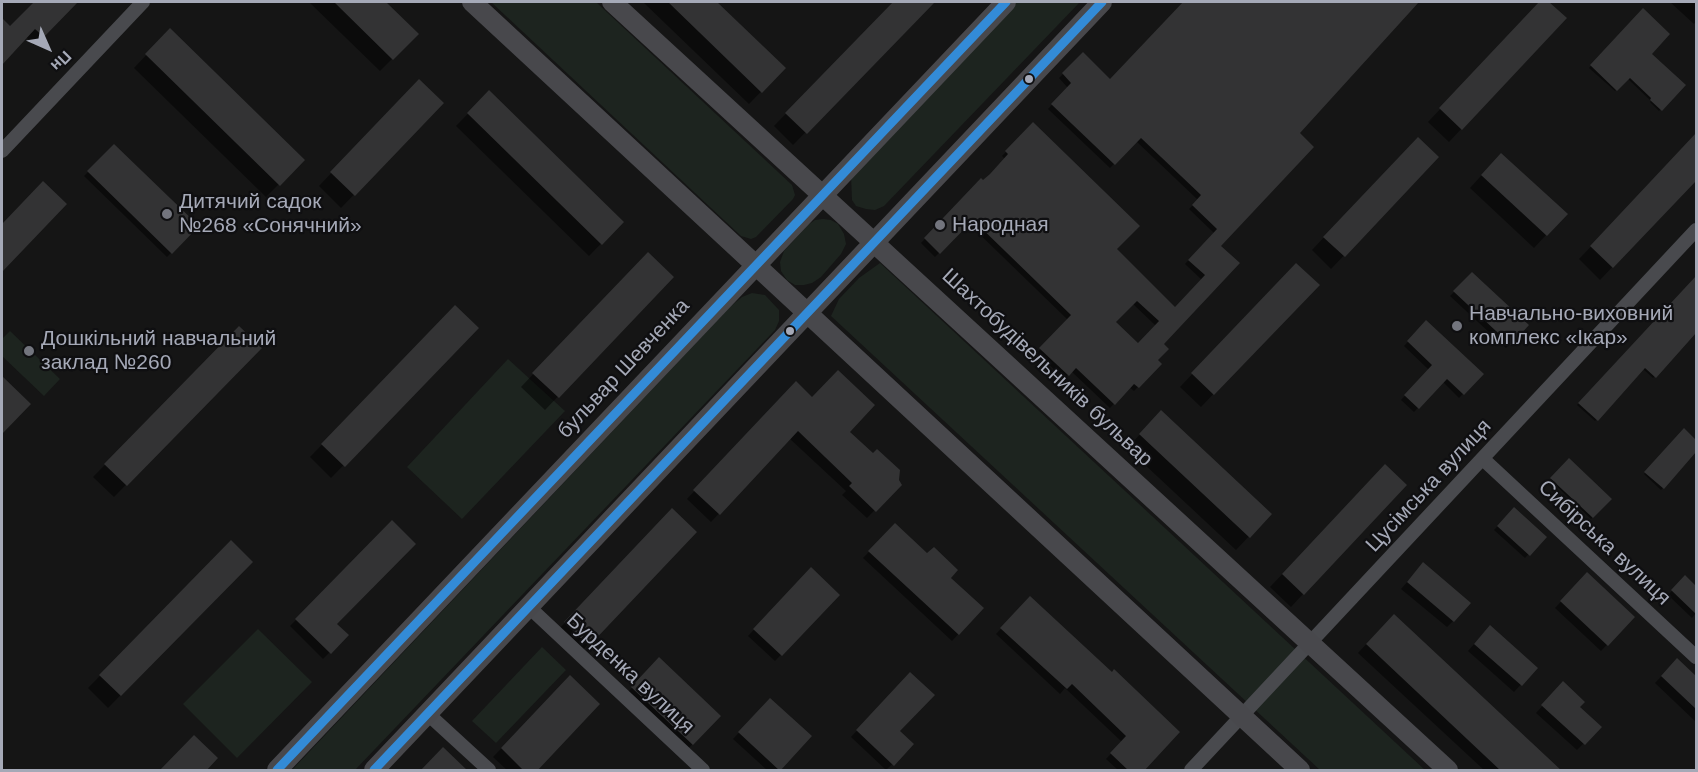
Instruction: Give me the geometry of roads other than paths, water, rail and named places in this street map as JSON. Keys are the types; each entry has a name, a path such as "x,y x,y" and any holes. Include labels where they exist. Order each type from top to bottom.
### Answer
{"main road":[{"path":"472,2 1300,771"},
{"name":"Шахтобудівельників бульвар","path":"612,2 1448,771"},
{"name":"бульвар Шевченка","path":"277,771 1006,2"},
{"path":"374,771 1102,2"}],"street":[{"path":"2,151 142,2"},
{"name":"Цусімська вулиця","path":"1191,771 1696,230"},
{"name":"Сибірська вулиця","path":"1483,459 1696,657"},
{"name":"Бурденка вулиця","path":"530,607 703,771"},
{"path":"428,714 489,771"}],"place":[{"name":"Дитячий садок №268 «Сонячний»","path":"167,214"},
{"name":"Народная","path":"940,225"},
{"name":"Навчально-виховний комплекс «Ікар»","path":"1457,326"},
{"name":"Дошкільний навчальний заклад №260","path":"29,351"}]}
